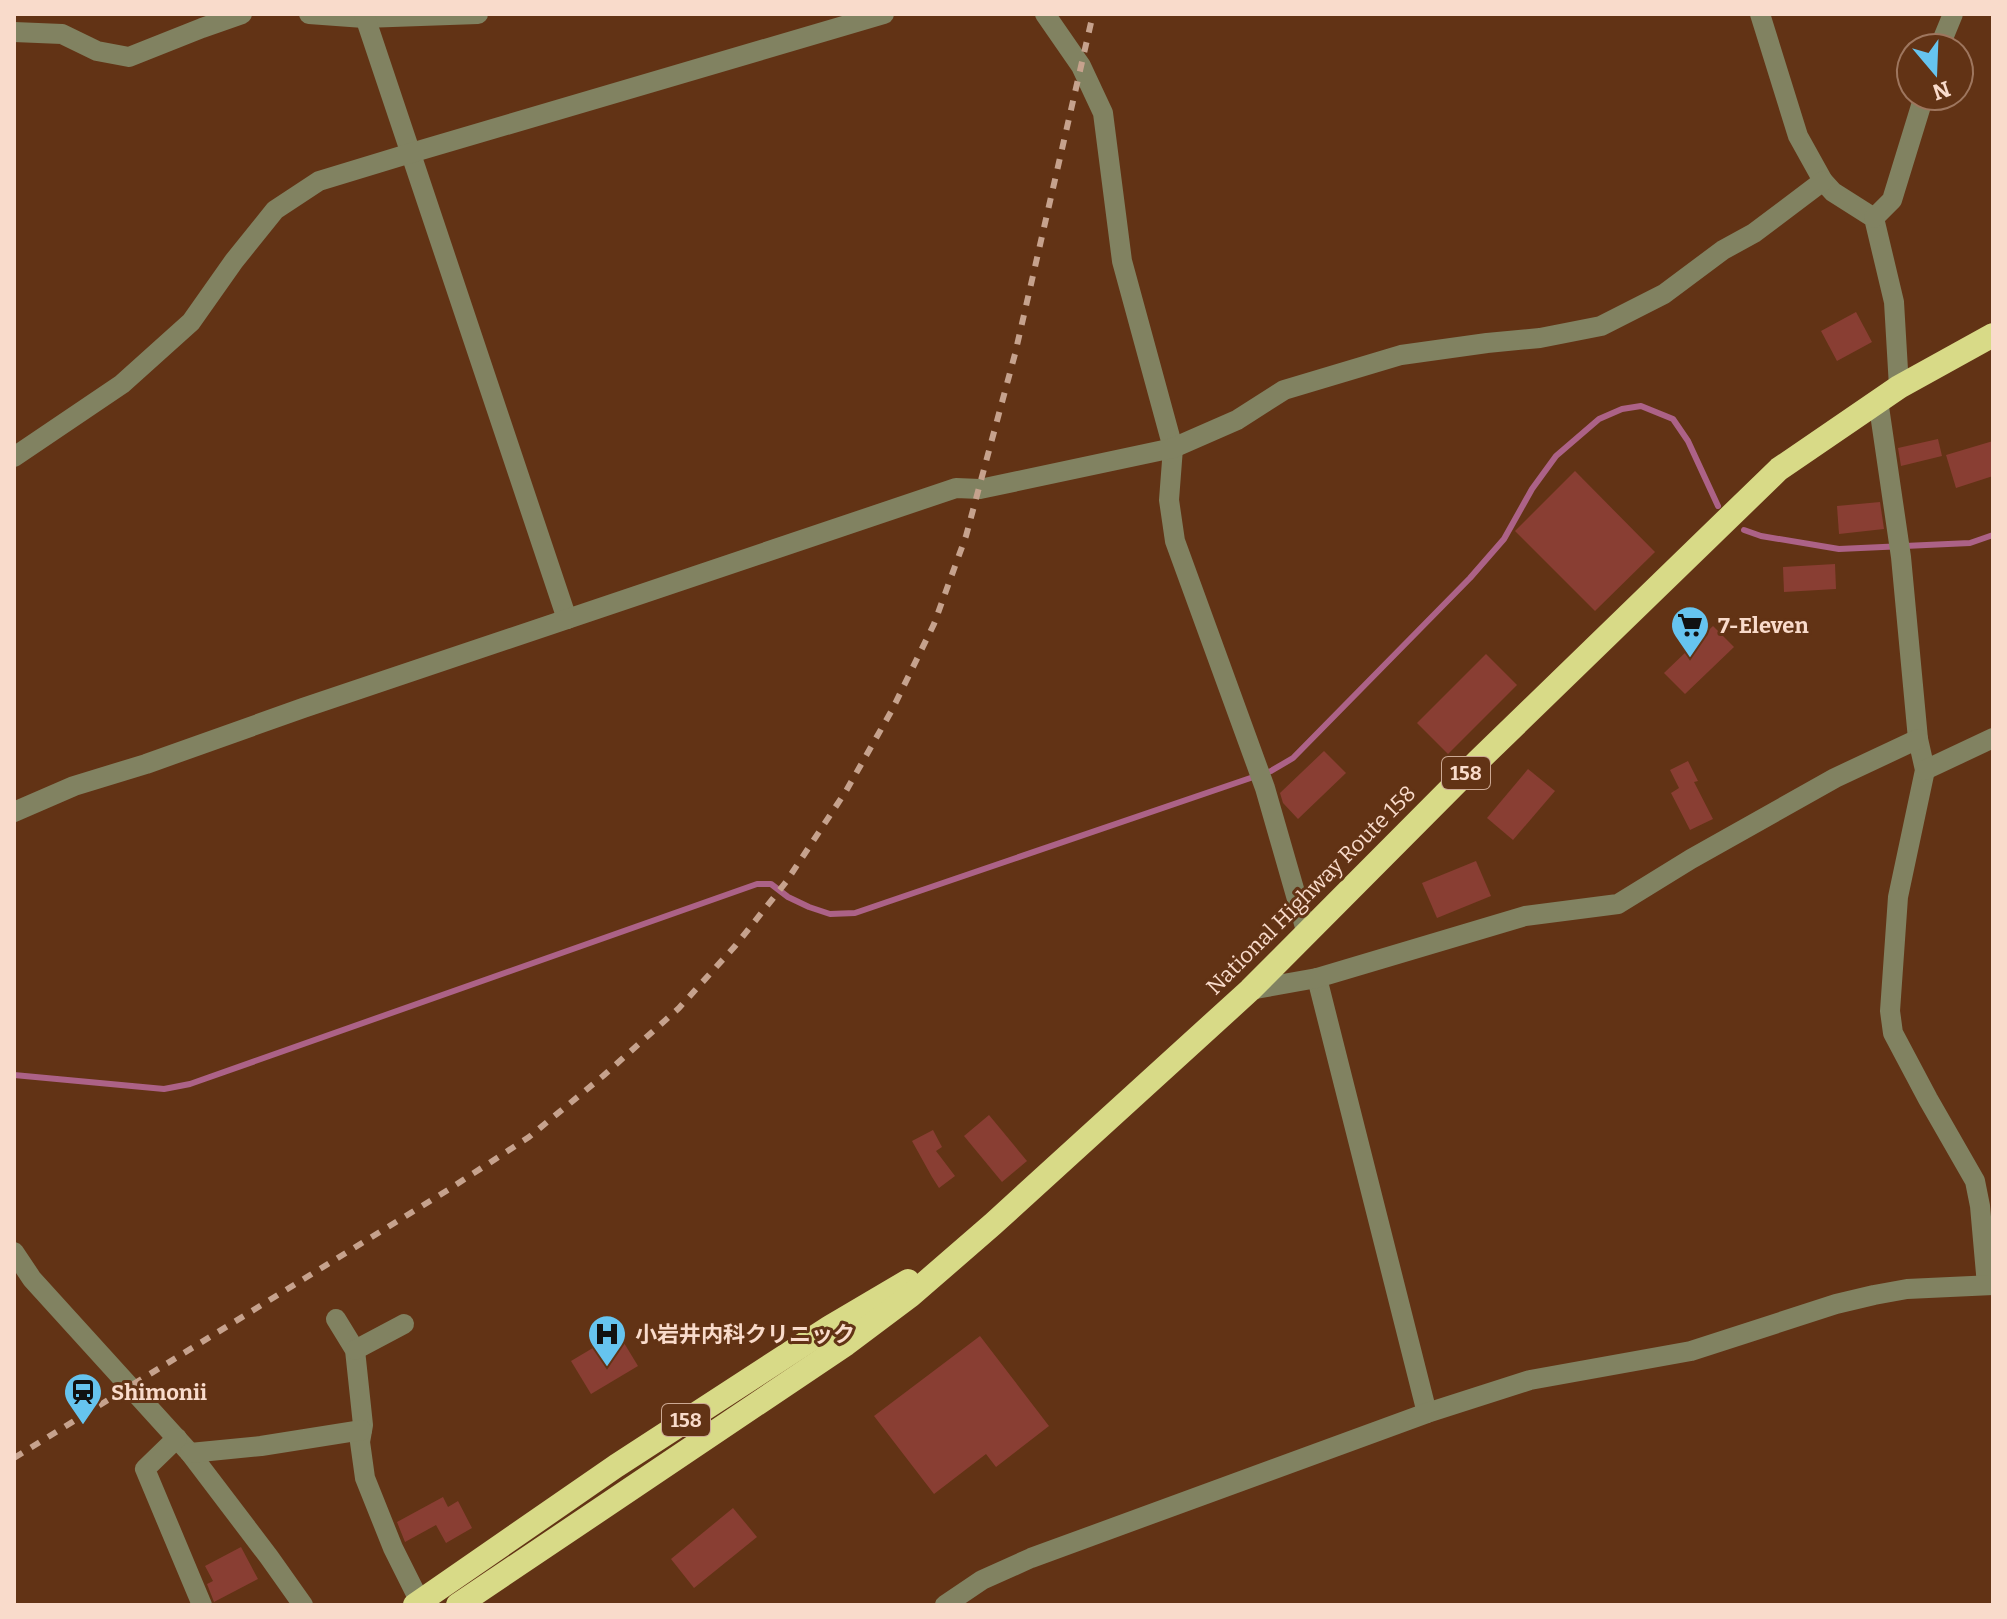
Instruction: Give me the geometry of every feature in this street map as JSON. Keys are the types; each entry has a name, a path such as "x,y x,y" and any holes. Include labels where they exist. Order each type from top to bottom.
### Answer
{"highway":[{"name":"National Highway Route 158","path":"458,1605 846,1344 910,1296 1250,990 1478,761 1779,469 1878,400 1993,335"},
{"name":"National Highway Route 158","path":"418,1603 616,1466 830,1327 965,1247"}],"street":[{"path":"14,32 62,34 97,51 129,57 199,21 242,14"},
{"path":"309,14 478,14"},
{"path":"14,457 122,384 191,322 275,210 319,181 884,14"},
{"path":"1045,14 1081,66 1103,113 1122,261 1173,448 1169,500 1175,541 1260,773 1307,934"},
{"path":"1760,14 1798,136 1823,181 1833,192 1874,218 1894,302 1899,387"},
{"path":"364,16 567,619"},
{"path":"1874,218 1892,200 1919,112"},
{"path":"14,812 74,786 956,488 980,489 1173,448 1237,420 1284,390 1401,355 1540,338 1601,326 1664,294 1723,250 1754,233 1823,181"},
{"path":"945,1605 982,1580 1031,1558 1427,1413 1530,1380 1691,1351 1849,1301 1907,1289 1990,1285 1975,1181 1893,1033 1890,1011 1898,897 1925,770 1918,739 1900,548 1878,400"},
{"path":"1925,770 1993,738"},
{"path":"1250,990 1317,978 1525,916 1618,904 1835,778 1918,739"},
{"path":"1317,978 1427,1413"},
{"path":"14,1252 32,1279 183,1445 303,1605"},
{"path":"336,1319 355,1350 365,1478 418,1603"},
{"path":"355,1350 404,1324"},
{"path":"202,1605 145,1469 183,1445 261,1446 362,1430"}],"building":[{"path":"1856,312 1872,342 1837,361 1821,331"},
{"path":"1938,439 1942,456 1901,466 1898,448"},
{"path":"1993,441 1993,476 1956,488 1946,455"},
{"path":"1575,471 1655,552 1595,611 1515,531"},
{"path":"1880,502 1884,529 1839,534 1837,506"},
{"path":"1835,564 1836,589 1784,592 1783,567"},
{"path":"1713,626 1734,647 1685,694 1664,673"},
{"path":"1486,654 1517,685 1448,754 1417,723"},
{"path":"1324,751 1346,773 1298,819 1283,803 1280,793"},
{"path":"1688,761 1698,781 1694,782 1713,819 1690,830 1671,793 1679,788 1670,770"},
{"path":"1528,769 1555,791 1513,840 1487,818"},
{"path":"1476,861 1491,896 1437,918 1422,883"},
{"path":"989,1115 1027,1161 1002,1182 964,1136"},
{"path":"933,1130 942,1147 936,1151 955,1176 939,1188 912,1141"},
{"path":"618,1333 638,1366 591,1394 571,1361"},
{"path":"980,1336 1049,1426 996,1467 986,1454 934,1494 874,1416"},
{"path":"443,1497 448,1507 458,1501 472,1528 446,1543 436,1525 405,1542 397,1522"},
{"path":"733,1508 757,1537 694,1588 671,1559"},
{"path":"241,1547 258,1579 214,1602 207,1584 213,1581 205,1566"}],"waterway":[{"path":"14,1075 164,1089 190,1084 757,884 771,884 788,897 830,914 855,913 1271,771 1293,758 1470,578 1504,539 1532,489 1556,456 1599,419 1622,409 1641,406 1673,419 1688,441 1718,506"},
{"path":"1744,530 1761,536 1839,549 1970,543 1993,535"}],"railway":[{"path":"14,1458 529,1137 679,1008 736,945 786,882 846,791 892,710 934,624 966,536 1015,354 1093,14"}],"place":[{"name":"7-Eleven","path":"1690,659"},
{"name":"小岩井内科クリニック","path":"607,1368"},
{"name":"Shimonii","path":"83,1426"}]}
